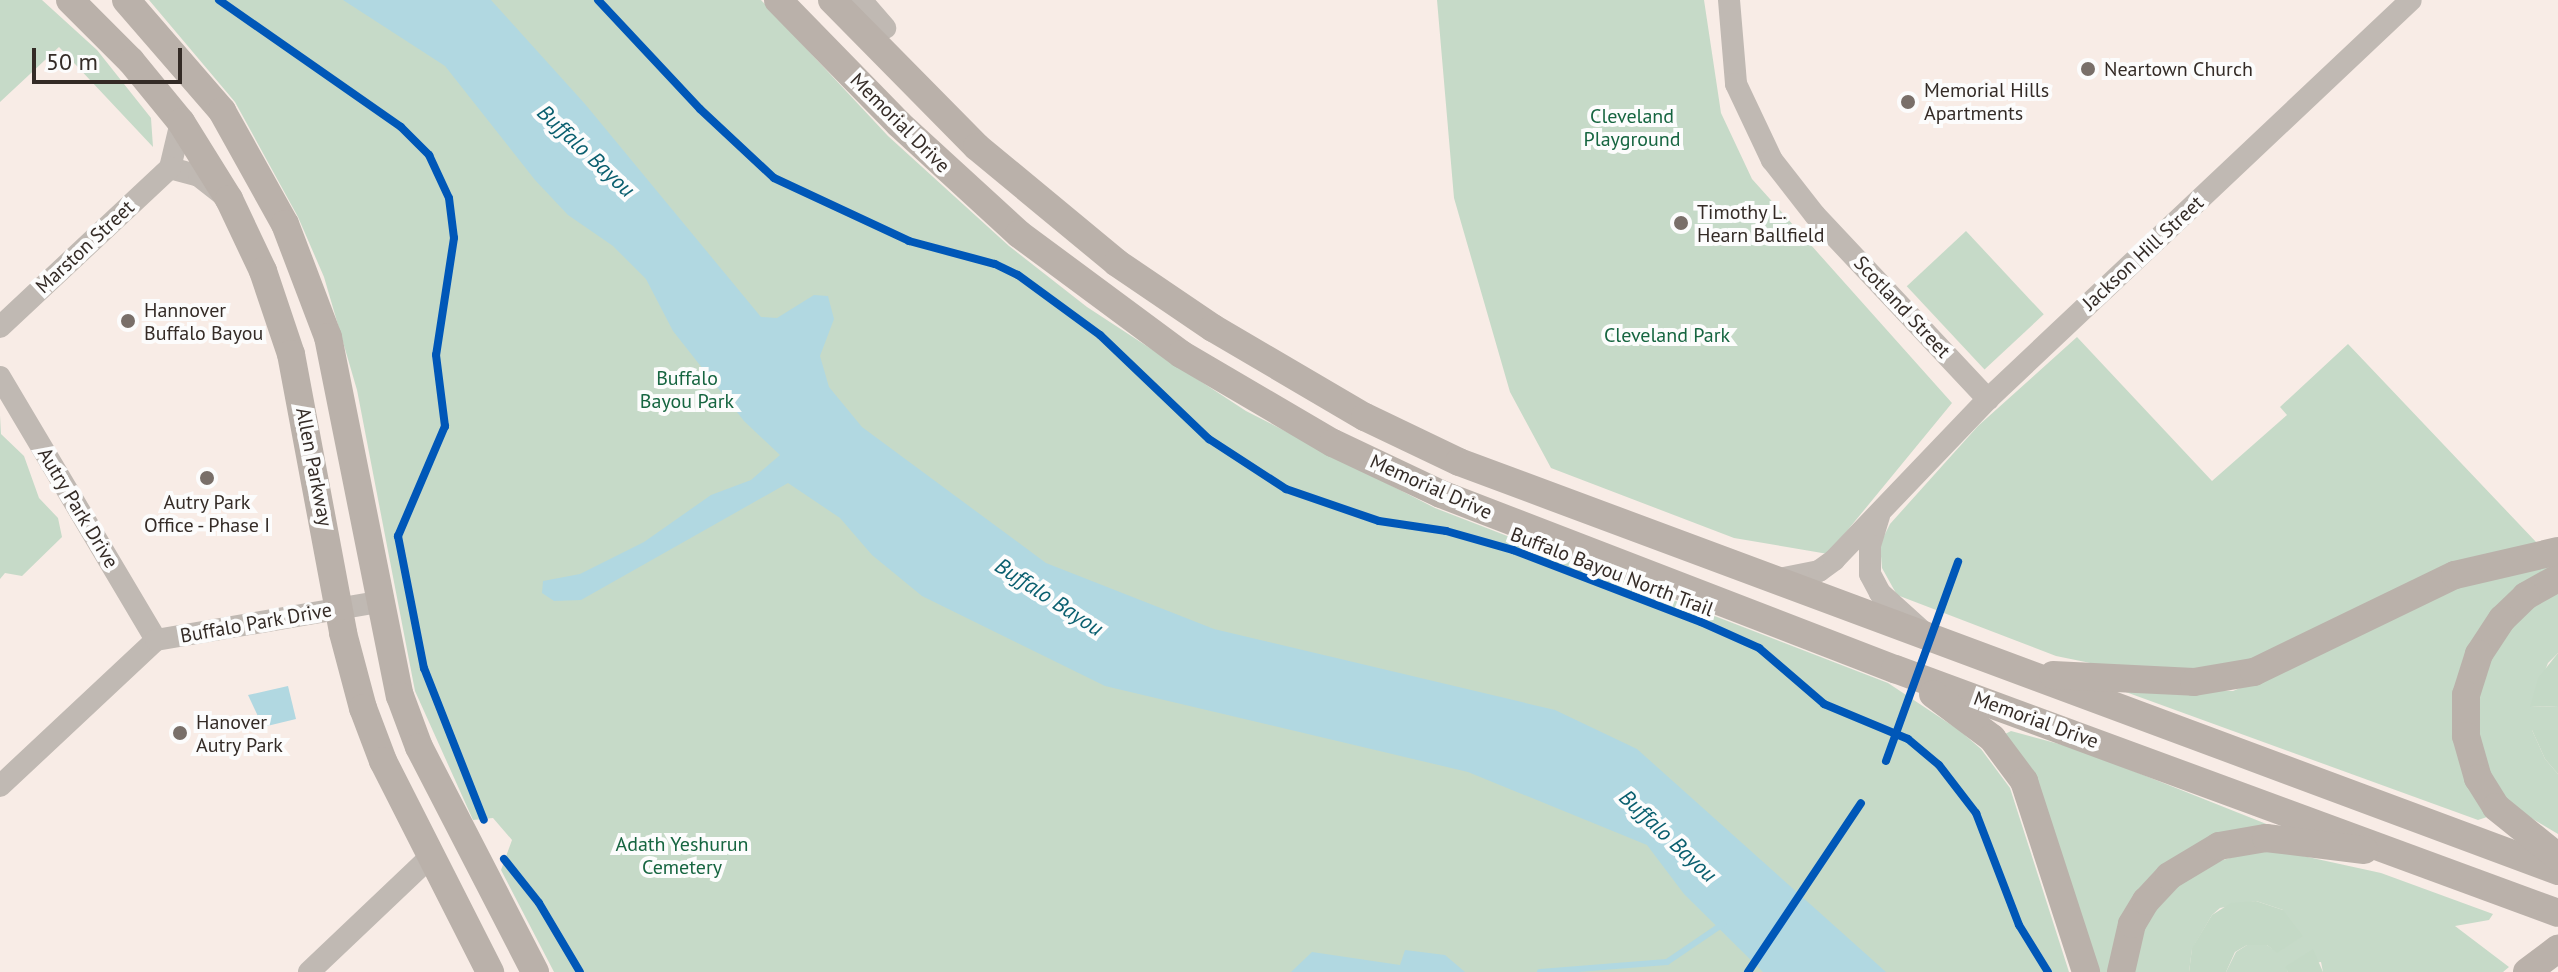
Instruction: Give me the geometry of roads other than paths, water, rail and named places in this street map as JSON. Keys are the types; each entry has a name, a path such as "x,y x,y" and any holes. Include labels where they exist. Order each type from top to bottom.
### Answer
{"main road":[{"name":"Allen Parkway","path":"70,0 131,61 181,122 229,199 271,291 291,354 352,673 373,735 430,857 490,972"},
{"name":"Allen Parkway","path":"126,0 181,57 222,111 285,224 331,351 400,696 419,747 535,972"},
{"name":"Memorial Drive","path":"778,0 899,124 1019,234 1096,295 1254,398 1441,494 1895,669 2407,854 2558,913"},
{"name":"Memorial Drive","path":"832,0 1009,175 1117,263 1213,328 1365,417 1459,462 1774,580 1923,632 2022,673 2558,871"},
{"path":"885,28 1009,175"},
{"path":"2022,673 2162,682 2225,679 2283,661 2455,575 2558,551"},
{"path":"2558,578 2526,596 2502,619 2479,654 2466,695 2466,736 2478,778 2496,807 2558,857"},
{"path":"1895,669 1968,718 2011,759 2033,800 2086,972"},
{"path":"2121,972 2132,924 2146,901 2169,876 2219,846 2266,838 2407,854"},
{"path":"430,857 460,873 494,939 524,972"},
{"path":"2528,972 2558,949"}],"street":[{"path":"861,0 885,28"},
{"name":"Scotland Street","path":"1729,0 1736,84 1772,160 1815,215 1988,399"},
{"name":"Jackson Hill Street","path":"1774,580 1819,571 1880,513 1988,399 2411,0"},
{"path":"181,122 170,168 199,176 229,199"},
{"name":"Marston Street","path":"0,327 170,168"},
{"name":"Autry Park Drive","path":"0,377 156,640"},
{"name":"Jackson Hill Street","path":"1880,513 1870,545 1870,574 1880,593 1923,632"},
{"name":"Buffalo Park Drive","path":"5,772 156,640 379,602"},
{"path":"309,972 430,857"}],"water":[{"name":"Buffalo Bayou","path":"343,0 491,0 585,104 761,317 777,318 814,295 828,296 834,319 820,356 829,387 862,427 1046,563 1214,629 1555,710 1637,749 1886,972 1763,972 1684,894 1647,845 1468,772 1105,686 922,596 872,555 840,518 788,483 581,600 554,601 542,593 543,581 580,574 644,542 711,495 751,480 780,455 744,421 673,331 646,279 613,246 568,215 535,180 445,66"},
{"path":"288,686 296,719 263,727 248,695"},
{"path":"1405,950 1445,955 1465,972 1291,972 1312,952 1400,965"}],"waterway":[{"path":"1540,972 1667,962 1723,924"}],"place":[{"name":"Neartown Church","path":"2088,69"},
{"name":"Memorial Hills Apartments","path":"1908,102"},
{"name":"Timothy L. Hearn Ballfield","path":"1681,223"},
{"name":"Hannover Buffalo Bayou","path":"128,321"},
{"name":"Autry Park Office - Phase I","path":"207,478"},
{"name":"Hanover Autry Park","path":"180,733"}],"park label":[{"name":"Cleveland Playground","path":"1632,128"},
{"name":"Cleveland Park","path":"1667,335"},
{"name":"Buffalo Bayou Park","path":"687,390"},
{"name":"Adath Yeshurun Cemetery","path":"682,856"}]}
